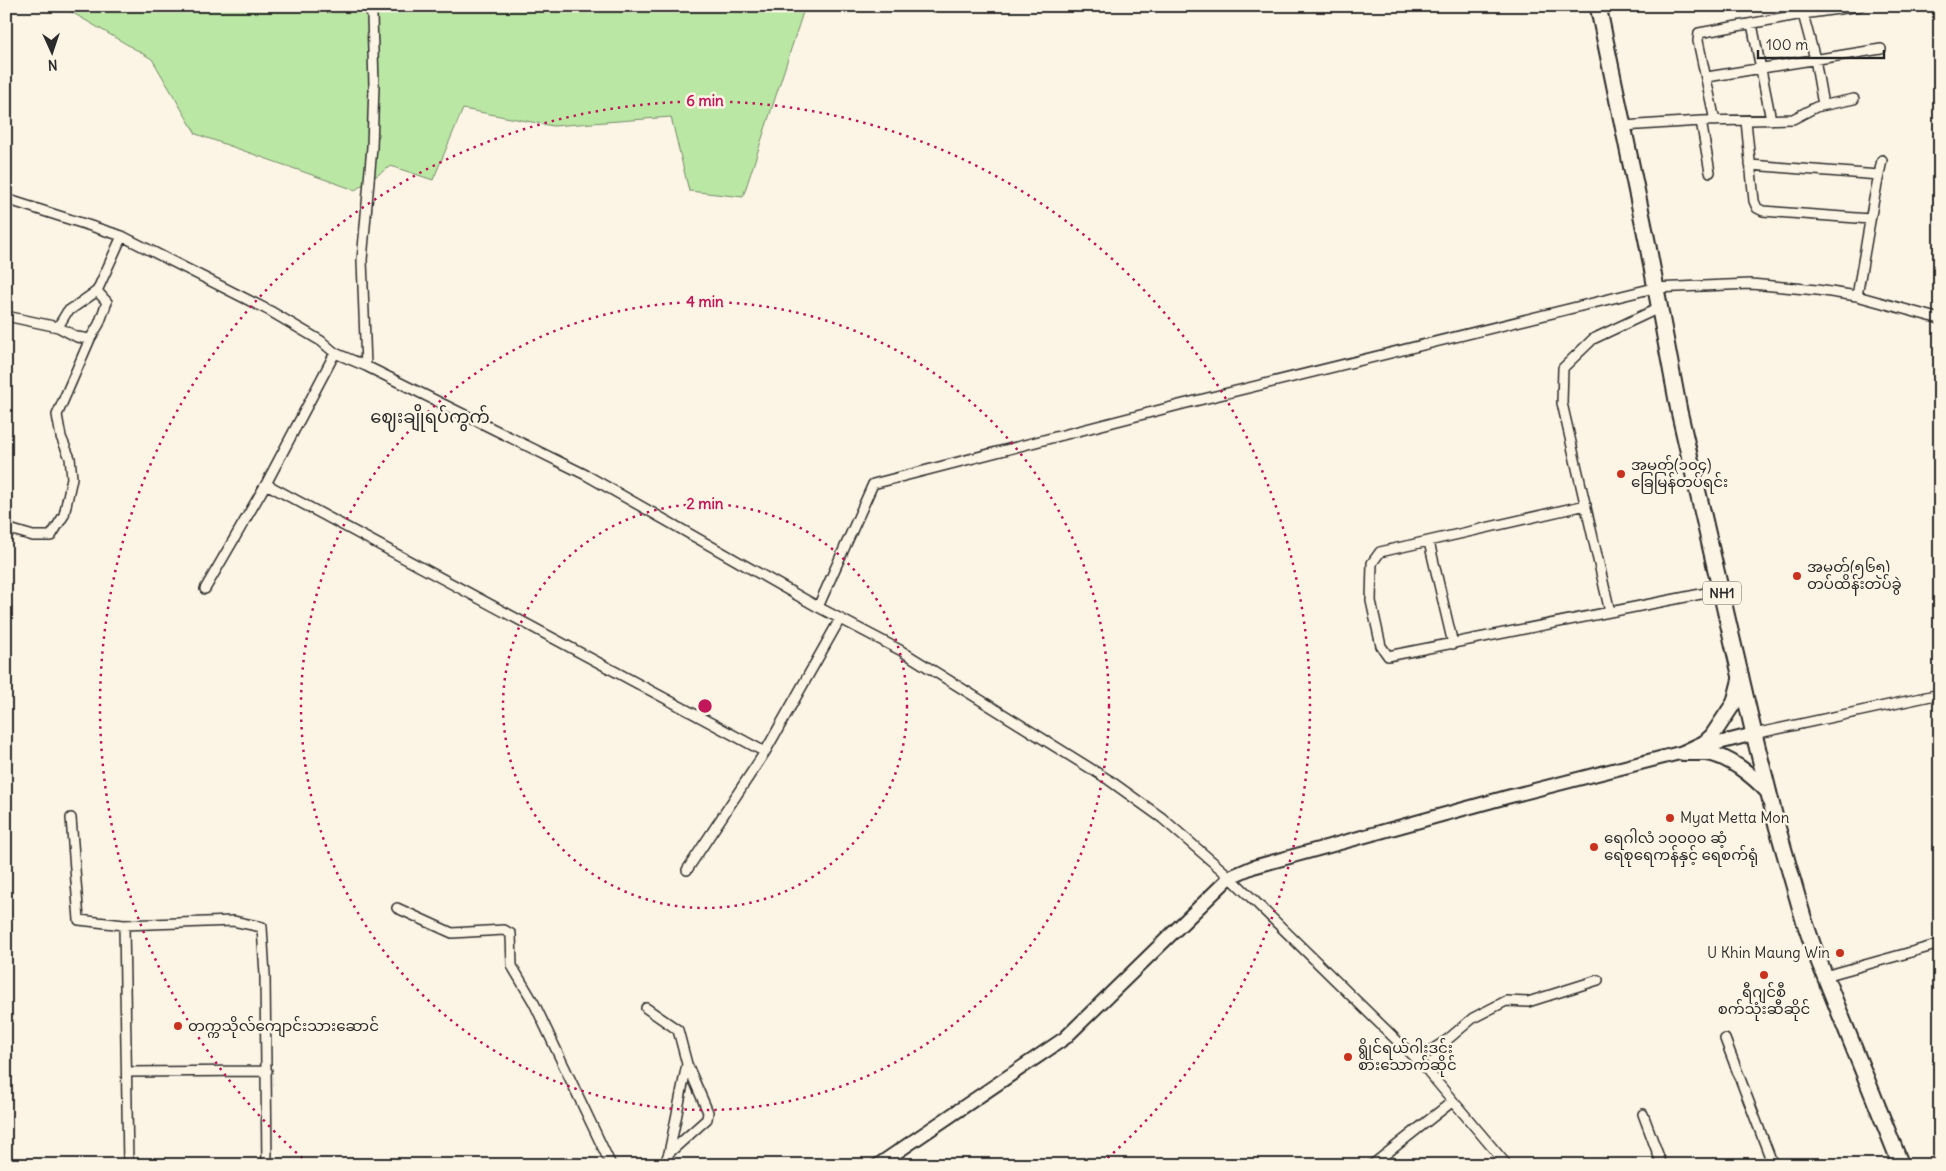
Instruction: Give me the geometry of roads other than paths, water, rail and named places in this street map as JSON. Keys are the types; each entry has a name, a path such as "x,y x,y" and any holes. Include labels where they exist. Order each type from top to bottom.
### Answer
{"highway":[{"name":"NH1","path":"1598,6 1647,241 1654,288 1679,411 1769,793 1803,917 1901,1165"}],"main road":[{"path":"1683,753 1704,743 1712,736 1734,703 1741,676"},
{"path":"878,1165 1065,1038 1230,877 1253,867 1508,797 1754,734"},
{"path":"1683,753 1707,753 1716,756 1745,771 1769,793"}],"street":[{"path":"366,366 362,260 372,147 374,85 372,16 369,6"},
{"path":"1715,121 1698,41 1702,31 1860,6"},
{"path":"1803,14 1815,59 1822,105"},
{"path":"1752,24 1771,120"},
{"path":"1707,78 1815,59 1881,50"},
{"path":"1623,126 1797,118 1822,105 1854,99"},
{"path":"1701,121 1710,172"},
{"path":"1746,121 1754,206 1759,210 1870,219"},
{"path":"1858,296 1870,219 1882,160"},
{"path":"1750,165 1879,175"},
{"path":"6,200 122,236 270,311 322,341 335,353 366,366 586,475 818,607 900,650 1109,780 1162,818 1230,877 1416,1060 1507,1165"},
{"path":"58,327 67,312 97,291 122,236"},
{"path":"818,607 873,484 1183,404 1654,288 1751,284 1858,296 1940,319"},
{"path":"6,528 33,536 51,536 64,514 72,478 70,458 61,437 57,414 78,370 90,339 99,324 107,302 97,291"},
{"path":"1610,612 1562,404 1563,368 1593,339 1659,308"},
{"path":"6,316 58,327 77,338 90,339"},
{"path":"205,589 266,484 335,353"},
{"path":"266,484 765,752"},
{"path":"1586,505 1380,552 1372,563 1371,601 1381,646 1388,656 1721,590"},
{"path":"1428,542 1453,644"},
{"path":"688,870 765,752 840,619"},
{"path":"1754,734 1940,694"},
{"path":"71,818 79,920 124,925 233,921 262,927 265,975 267,1165"},
{"path":"397,908 452,933 504,930 510,934 512,966 534,1002 611,1165"},
{"path":"124,925 128,1165"},
{"path":"1825,976 1940,944"},
{"path":"1416,1060 1447,1040 1473,1018 1506,1002 1528,1002 1598,980"},
{"path":"646,1008 678,1030 687,1064 708,1116 708,1119 669,1153"},
{"path":"1725,1039 1773,1165"},
{"path":"664,1165 669,1153 687,1064"},
{"path":"127,1072 267,1071"},
{"path":"1372,1165 1453,1101"},
{"path":"1643,1114 1662,1165"}],"place":[{"name":"အမှတ်(၁၀၄) ခြေမြန်တပ်ရင်း","path":"1621,474"},
{"name":"အမှတ်(၅၆၅) တပ်ထိန်းတပ်ခွဲ","path":"1797,576"},
{"name":"Myat Metta Mon","path":"1670,818"},
{"name":"ရေဂါလံ ၁၀၀၀၀ ဆံ့ ရေစုရေကန်နှင့် ရေစက်ရုံ","path":"1594,847"},
{"name":"U Khin Maung Win","path":"1840,953"},
{"name":"ရီဂျင်စီ စက်သုံးဆီဆိုင်","path":"1764,975"},
{"name":"တက္ကသိုလ်ကျောင်းသားဆောင်","path":"178,1026"},
{"name":"ရွိုင်ရယ်ဂါးဒင်း စားသောက်ဆိုင်","path":"1348,1057"}],"district":[{"name":"ဈေးချိုရပ်ကွက်","path":"430,417"}]}
